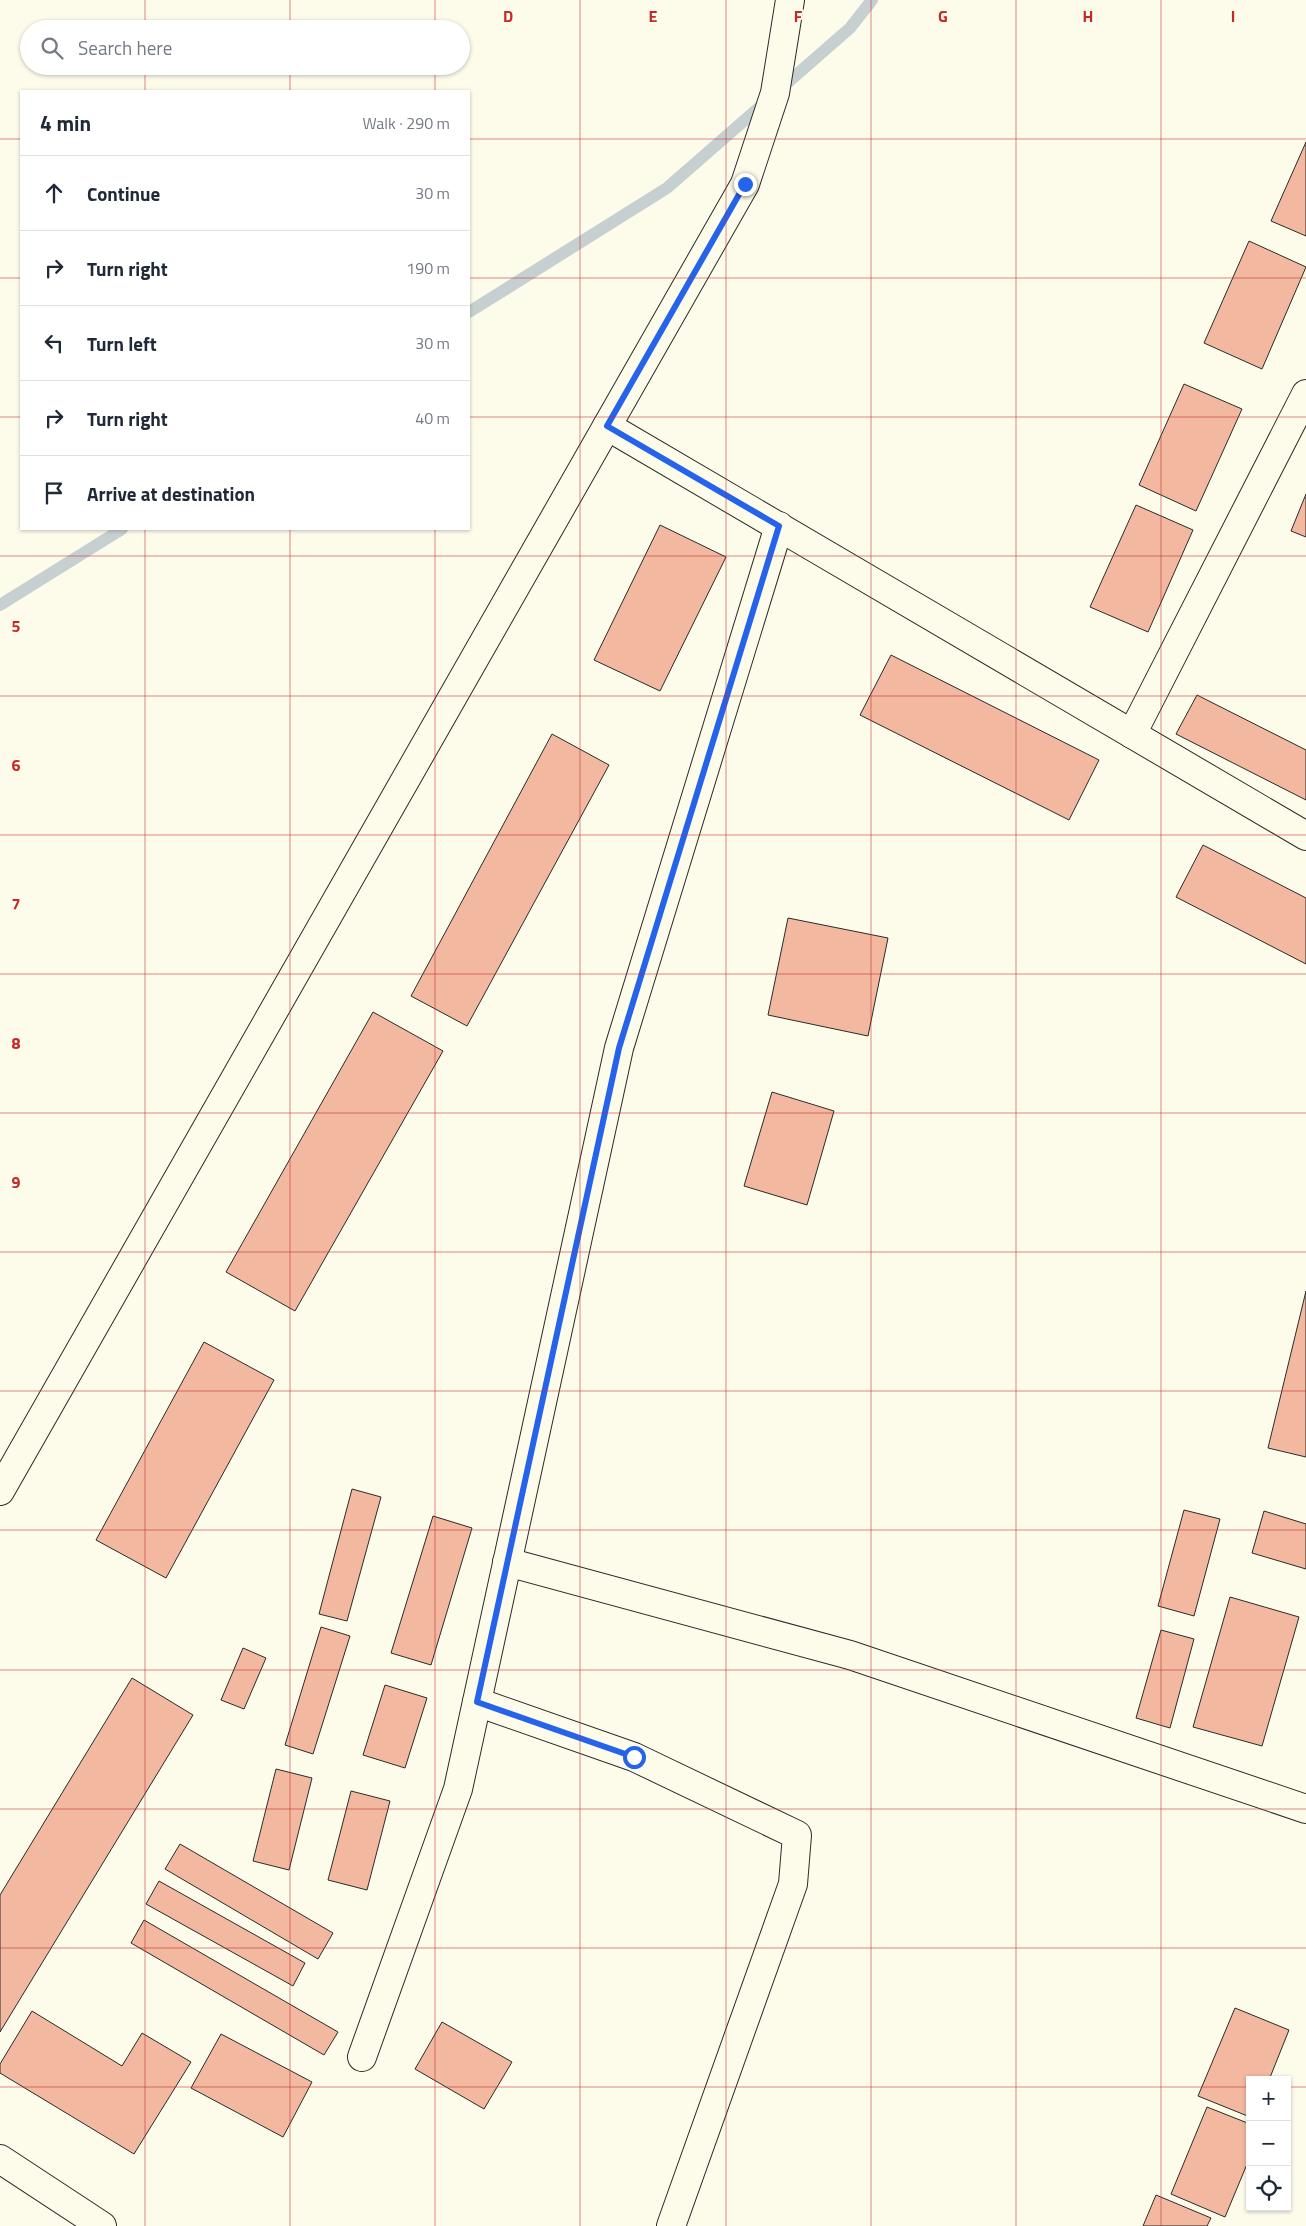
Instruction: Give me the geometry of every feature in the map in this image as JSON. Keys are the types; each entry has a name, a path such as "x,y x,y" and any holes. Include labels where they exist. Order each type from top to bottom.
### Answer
{"street":[{"path":"0,1491 745,184 775,94 790,0"},
{"path":"1132,734 1306,394"},
{"path":"607,426 1306,836"},
{"path":"362,2057 458,1789 619,1048 779,526"},
{"path":"507,1562 850,1655 1306,1809"},
{"path":"477,1702 634,1757 798,1835 793,1884 671,2226"},
{"path":"0,2159 102,2226"}],"building":[{"path":"1306,142 1306,236 1271,221"},
{"path":"1249,241 1306,267 1262,369 1204,343"},
{"path":"1184,384 1242,409 1196,511 1139,485"},
{"path":"1306,494 1306,537 1291,531"},
{"path":"1136,505 1193,530 1148,632 1090,607"},
{"path":"660,525 726,557 660,691 594,660"},
{"path":"891,655 1099,760 1069,820 860,715"},
{"path":"1197,695 1306,750 1306,800 1176,734"},
{"path":"552,734 609,765 467,1026 411,996"},
{"path":"1203,845 1306,898 1306,964 1176,897"},
{"path":"788,918 888,938 868,1036 768,1015"},
{"path":"373,1012 443,1051 295,1311 226,1272"},
{"path":"772,1092 834,1111 807,1205 744,1186"},
{"path":"1306,1291 1306,1457 1268,1448"},
{"path":"204,1342 274,1380 166,1578 96,1540"},
{"path":"352,1489 381,1497 347,1621 319,1614"},
{"path":"1184,1510 1220,1519 1194,1616 1158,1606"},
{"path":"1264,1511 1306,1524 1306,1569 1252,1553"},
{"path":"433,1516 472,1528 431,1665 391,1653"},
{"path":"1230,1597 1299,1617 1262,1746 1193,1727"},
{"path":"321,1627 350,1636 313,1754 285,1745"},
{"path":"1161,1630 1194,1639 1170,1728 1136,1718"},
{"path":"243,1648 266,1658 244,1709 221,1700"},
{"path":"132,1678 193,1715 0,2032 0,1895"},
{"path":"385,1685 427,1698 405,1768 363,1755"},
{"path":"276,1769 312,1778 289,1870 253,1861"},
{"path":"351,1791 390,1801 367,1890 328,1880"},
{"path":"180,1844 333,1933 318,1959 165,1869"},
{"path":"159,1881 305,1963 293,1986 146,1904"},
{"path":"144,1920 338,2032 324,2055 131,1943"},
{"path":"1235,2008 1289,2030 1271,2076 1246,2076 1246,2115 1198,2096"},
{"path":"32,2011 122,2066 142,2033 191,2062 134,2154 0,2073 0,2064"},
{"path":"442,2022 512,2062 484,2109 415,2069"},
{"path":"221,2034 312,2082 283,2137 191,2088"},
{"path":"1207,2107 1246,2122 1246,2167 1225,2217 1171,2194"},
{"path":"1156,2195 1211,2218 1207,2226 1143,2226"}],"waterway":[{"path":"470,311 667,188 850,28 872,0"},
{"path":"0,605 120,530"}],"route":[{"path":"634,1757 477,1702 619,1048 779,526 607,426 745,184"}]}
